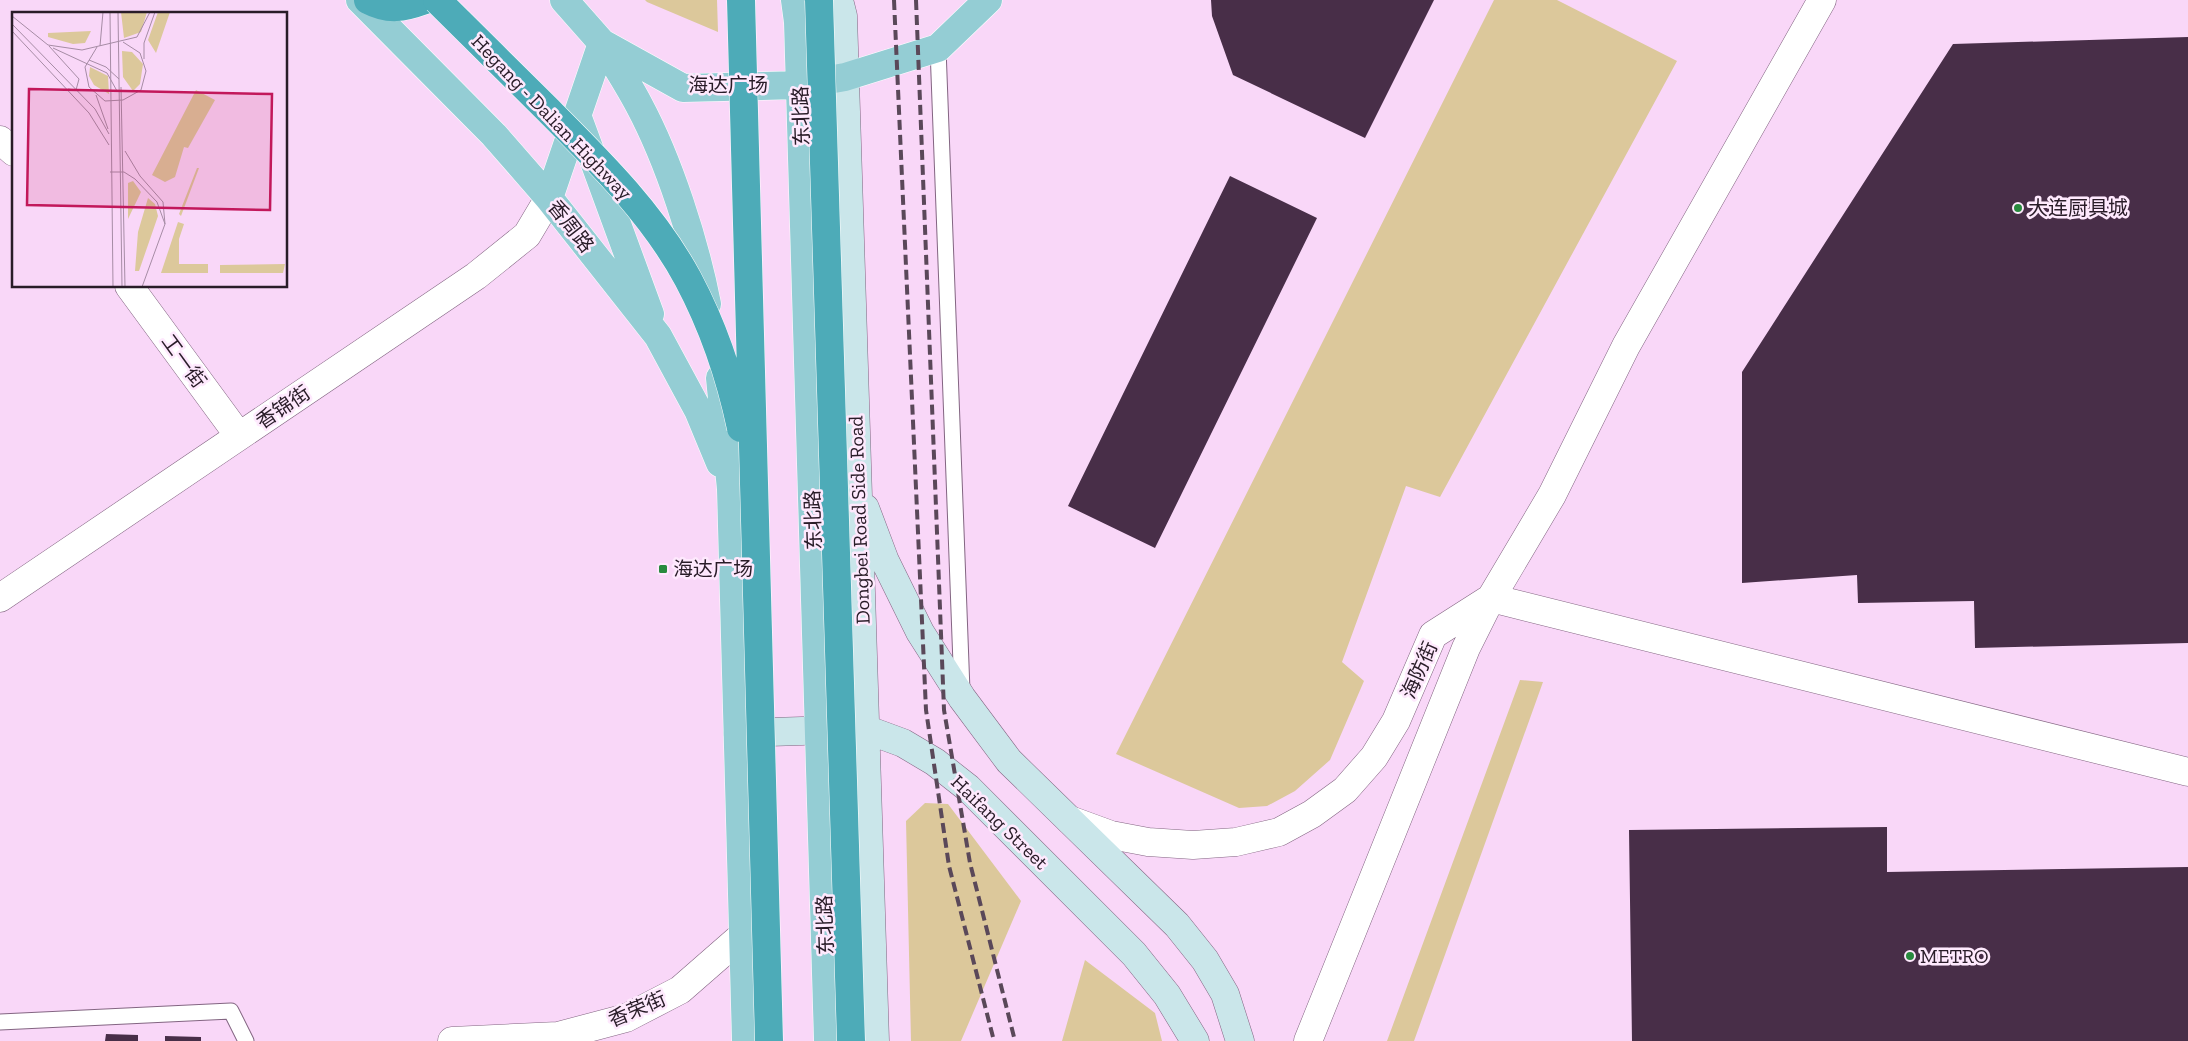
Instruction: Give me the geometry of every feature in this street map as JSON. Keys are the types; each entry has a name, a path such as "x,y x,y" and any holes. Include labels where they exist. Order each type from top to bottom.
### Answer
{"highway":[{"path":"368,0 378,5 402,8 425,0"},
{"name":"Hegang - Dalian Highway","path":"437,0 601,162 649,220 678,263 687,278 717,343 736,403 743,488"},
{"path":"741,0 743,488 769,1041"},
{"name":"东北路","path":"819,0 851,1041"}],"main road":[{"name":"香周路","path":"360,0 494,135 549,198 658,336 743,488"},
{"name":"海达广场","path":"564,0 602,43 683,88 800,84 845,77 938,48 988,0"},
{"name":"东北路","path":"795,0 798,22 800,84 828,1041"},
{"name":"Dongbei Road Side Road","path":"839,0 843,16 875,1041"},
{"path":"549,198 602,43"},
{"path":"602,43 640,106 666,166 687,227 706,301 720,380 743,488 738,733 746,1041"},
{"path":"577,115 658,336"},
{"path":"858,488 885,561 920,632 962,698 1009,761 1177,924 1205,960 1225,994 1240,1041"},
{"name":"Haifang Street","path":"738,733 865,729 902,743 936,762 968,788 1134,954 1167,995 1194,1041"}],"street":[{"path":"1822,0 1626,346 1552,495 1490,598 2188,772"},
{"path":"0,140 12,150"},
{"name":"香锦街","path":"0,598 476,276 526,235 549,198"},
{"name":"工一街","path":"130,288 239,436"},
{"name":"海防街","path":"1070,820 1111,834 1148,842 1193,845 1236,842 1279,832 1312,814 1345,790 1374,758 1396,721 1433,635 1490,598"},
{"name":"海防街","path":"1308,1041 1466,648 1490,598"},
{"name":"香荣街","path":"452,1041 558,1036 626,1018 680,990 743,935"}],"lane":[{"path":"938,48 962,698"},
{"path":"0,1022 231,1011 246,1041"}],"shaded area":[{"path":"645,0 717,0 718,32 647,2"},
{"path":"1494,0 1557,0 1677,61 1440,497 1406,486 1342,662 1364,681 1330,760 1295,791 1267,806 1239,808 1116,754"},
{"path":"1520,680 1543,682 1414,1041 1387,1041"},
{"path":"925,803 948,804 1021,901 961,1041 911,1041 906,821"},
{"path":"1085,960 1155,1013 1162,1041 1062,1041"}],"building":[{"path":"1211,0 1434,0 1365,138 1233,75 1212,16"},
{"name":"大连厨具城","path":"2188,37 2188,643 1975,648 1974,601 1858,603 1857,575 1742,583 1742,372 1953,44"},
{"path":"1230,176 1317,218 1155,548 1068,506"},
{"name":"METRO","path":"1887,827 1887,872 2188,867 2188,1041 1632,1041 1629,830"},
{"path":"106,1034 138,1035 138,1041 105,1041"},
{"path":"165,1036 201,1037 201,1041 165,1041"}],"railway":[{"path":"894,0 926,710 949,866 994,1041"},
{"path":"916,0 944,710 970,863 1015,1041"}],"place":[{"name":"大连厨具城","path":"2018,208"},
{"name":"海达广场","path":"663,569"},
{"name":"METRO","path":"1910,956"}]}
